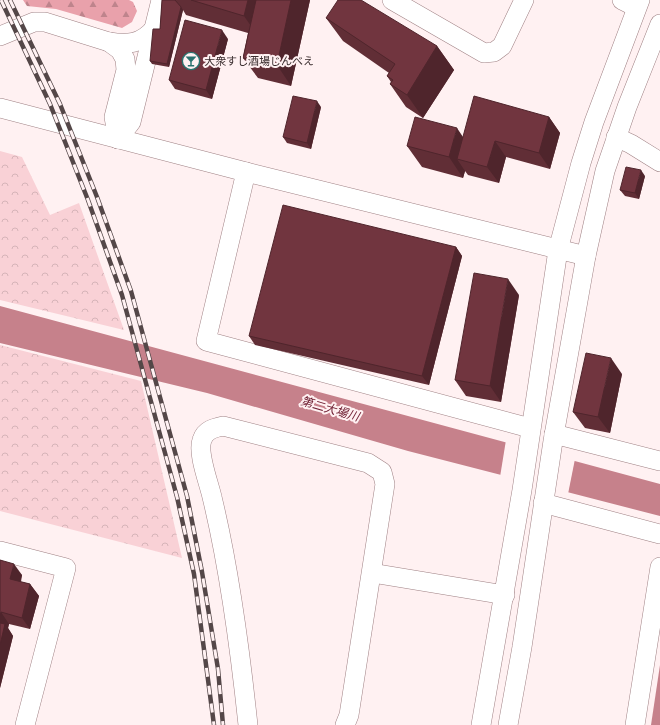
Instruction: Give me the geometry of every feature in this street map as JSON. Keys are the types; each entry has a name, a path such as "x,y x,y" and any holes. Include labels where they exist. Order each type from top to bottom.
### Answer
{"street":[{"path":"118,139 131,122 160,0"},
{"path":"392,0 478,51 484,53 494,52 502,46 524,0"},
{"path":"481,725 505,595 558,250 581,163 633,2"},
{"path":"0,36 34,22 45,22 109,42 122,44 140,42 154,29"},
{"path":"508,725 522,647 553,438 586,256 605,171 616,137 660,24"},
{"path":"109,42 120,50 125,59 126,70 114,117 118,139"},
{"path":"0,108 246,172 586,256"},
{"path":"616,137 631,144 660,162"},
{"path":"246,172 206,341 530,432"},
{"path":"248,725 230,594 214,507 201,450 202,440 208,430 223,426 368,463 382,472 385,484 372,573 349,715 345,725"},
{"path":"553,438 660,461"},
{"path":"544,499 660,534"},
{"path":"0,551 66,568 25,725"},
{"path":"635,725 660,567"},
{"path":"372,573 505,595"}],"green space":[{"path":"23,0 129,0 133,2 137,11 132,22 122,28 56,9 27,6"},
{"path":"0,151 22,157 50,215 79,203 124,330 0,300"},
{"path":"0,345 141,381 182,558 0,511"}],"water":[{"name":"第二大場川","path":"0,306 660,484 660,516 408,451 207,393 0,343"},
{"path":"660,665 660,725 651,725"}],"pier":[{"path":"506,440 575,459 568,494 500,477"}],"building":[{"path":"162,0 175,0 181,7 167,64 150,61 153,29 160,29"},
{"path":"191,0 248,0 244,16"},
{"path":"256,0 291,0 277,65 243,58"},
{"path":"338,0 361,0 437,46 407,95 390,84 393,80 387,76 395,64 326,18"},
{"path":"185,20 222,30 206,90 169,80"},
{"path":"293,96 317,101 307,143 283,137"},
{"path":"474,96 549,117 539,153 495,141 487,167 457,159"},
{"path":"415,117 457,128 449,157 407,146"},
{"path":"626,167 641,170 635,193 620,190"},
{"path":"283,205 456,247 422,376 249,336"},
{"path":"474,273 508,279 490,386 455,380"},
{"path":"586,353 611,358 598,417 573,412"},
{"path":"0,560 14,564 10,579 30,584 22,618 1,612 0,616"},
{"path":"0,623 5,624 0,645"}],"railway":[{"path":"1,0 50,104 88,200 122,295 177,497 194,574 214,725"},
{"path":"10,0 60,104 97,197 131,291 187,496 202,572 218,669 223,725"}],"place":[{"name":"大衆すし酒場じんべえ","path":"191,61"}]}
